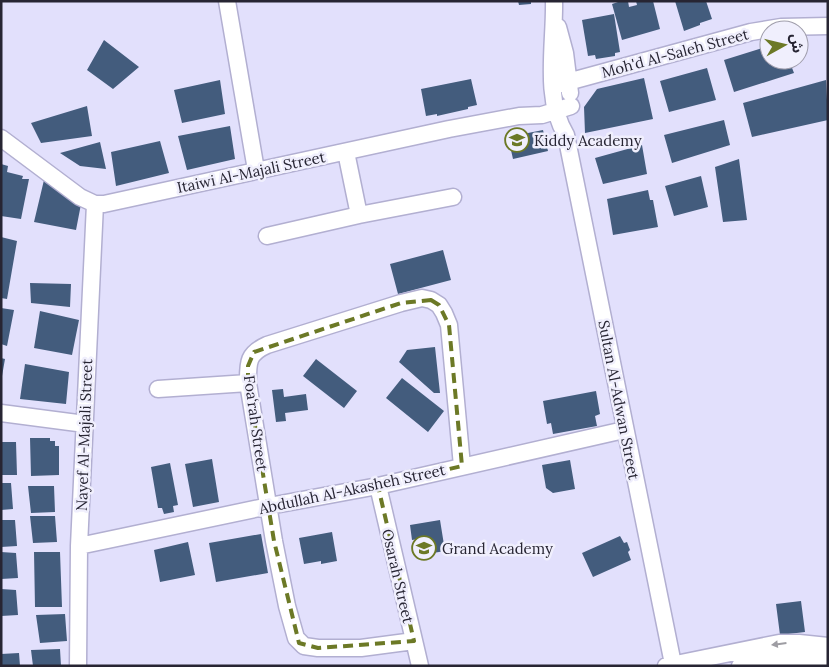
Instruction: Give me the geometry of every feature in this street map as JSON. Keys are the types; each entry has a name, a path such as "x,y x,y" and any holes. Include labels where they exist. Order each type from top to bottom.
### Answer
{"street":[{"path":"227,1 256,170"},
{"name":"Sultan Al-Adwan Street","path":"554,9 552,50 562,96 561,127 566,135 599,295 669,665"},
{"name":"Moh'd Al-Saleh Street","path":"562,96 751,32 781,27 828,26"},
{"name":"Itaiwi Al-Majali Street","path":"95,204 115,202 449,129 519,116 532,116 562,96"},
{"path":"1,138 80,197 95,204"},
{"path":"346,152 359,215"},
{"path":"267,236 359,215 453,197"},
{"name":"Nayef Al-Majali Street","path":"78,666 79,546 95,204"},
{"name":"Foa‘rah Street","path":"414,641 361,648 309,648 299,643 296,638 287,606 274,541 248,383 250,357 258,348 267,344 401,303 422,298 431,300 439,305 449,325 462,466"},
{"path":"158,388 248,383"},
{"path":"1,413 85,424"},
{"name":"Abdullah Al-Akasheh Street","path":"79,546 269,506 378,486 624,430"},
{"name":"Osarah Street","path":"378,486 420,666"},
{"path":"669,665 779,643 828,646"},
{"path":"740,666 780,658 828,658"}],"highlighted area":[{"path":"431,300 439,305 449,325 462,466 378,486 414,641 318,648 299,643 274,541 248,383 248,366 254,352 401,303"}],"building":[{"path":"518,1 531,1 531,4 519,5"},
{"path":"628,1 629,7 637,5 636,1 653,1 660,29 622,40 612,4"},
{"path":"675,1 706,1 712,19 684,31"},
{"path":"614,14 620,52 615,53 615,56 596,59 595,55 588,56 582,20"},
{"path":"104,40 139,67 113,89 87,70"},
{"path":"759,49 759,70 793,70 794,73 734,92 724,60"},
{"path":"707,68 716,100 669,112 660,81"},
{"path":"644,78 653,119 585,133 584,107 597,89"},
{"path":"471,79 477,105 437,116 437,114 426,116 421,89"},
{"path":"220,80 225,114 182,123 174,90"},
{"path":"826,80 828,120 752,137 743,103"},
{"path":"87,106 92,136 41,143 31,123"},
{"path":"724,120 730,145 672,163 664,135"},
{"path":"230,126 235,159 187,170 178,136"},
{"path":"543,130 548,151 513,159 508,137"},
{"path":"160,141 169,173 116,186 111,152"},
{"path":"100,142 106,169 80,166 60,153"},
{"path":"642,145 647,174 603,184 595,158"},
{"path":"739,159 747,220 723,222 715,167"},
{"path":"1,164 8,166 7,172 23,176 22,179 29,179 21,219 1,216"},
{"path":"701,176 708,207 674,216 665,186"},
{"path":"44,180 82,199 76,230 34,222"},
{"path":"648,190 650,200 653,200 658,227 613,235 607,199"},
{"path":"1,237 17,241 7,299 1,298"},
{"path":"443,250 451,280 398,294 390,264"},
{"path":"30,283 71,284 70,307 31,303"},
{"path":"1,308 14,310 7,346 1,344"},
{"path":"40,311 79,320 72,355 34,348"},
{"path":"435,347 440,393 434,393 399,362 407,350"},
{"path":"1,358 5,359 2,376 1,376"},
{"path":"316,359 357,391 344,408 303,376"},
{"path":"25,364 69,372 66,404 20,399"},
{"path":"402,378 444,411 428,432 386,398"},
{"path":"283,389 284,397 306,394 308,410 285,413 286,421 276,422 272,390"},
{"path":"596,391 600,414 595,416 597,426 553,434 551,423 547,424 543,401"},
{"path":"30,438 50,438 50,441 55,441 55,446 59,446 59,475 31,476"},
{"path":"1,442 16,442 17,475 1,475"},
{"path":"212,459 219,502 193,507 185,464"},
{"path":"570,460 575,489 553,493 546,488 542,465"},
{"path":"170,463 178,505 173,506 174,512 164,514 162,508 158,508 151,467"},
{"path":"1,483 11,483 13,509 1,510"},
{"path":"28,486 54,486 55,512 31,513"},
{"path":"30,516 55,516 57,542 33,543"},
{"path":"1,520 15,520 17,546 1,547"},
{"path":"440,520 445,551 421,555 418,539 412,540 410,525"},
{"path":"332,532 337,561 321,564 321,561 304,564 299,538"},
{"path":"261,534 268,573 216,582 209,543"},
{"path":"620,536 624,543 627,542 631,560 593,577 582,553"},
{"path":"188,542 195,575 160,582 154,550"},
{"path":"1,552 16,553 18,578 1,579"},
{"path":"34,552 60,552 62,607 35,607"},
{"path":"1,589 16,590 18,615 1,616"},
{"path":"801,601 805,632 780,635 776,604"},
{"path":"65,614 67,641 40,643 36,615"},
{"path":"60,649 61,666 33,666 31,650"},
{"path":"19,653 20,666 1,666 1,654"}],"place":[{"name":"Kiddy Academy","path":"517,140"},
{"name":"Grand Academy","path":"424,548"}]}
